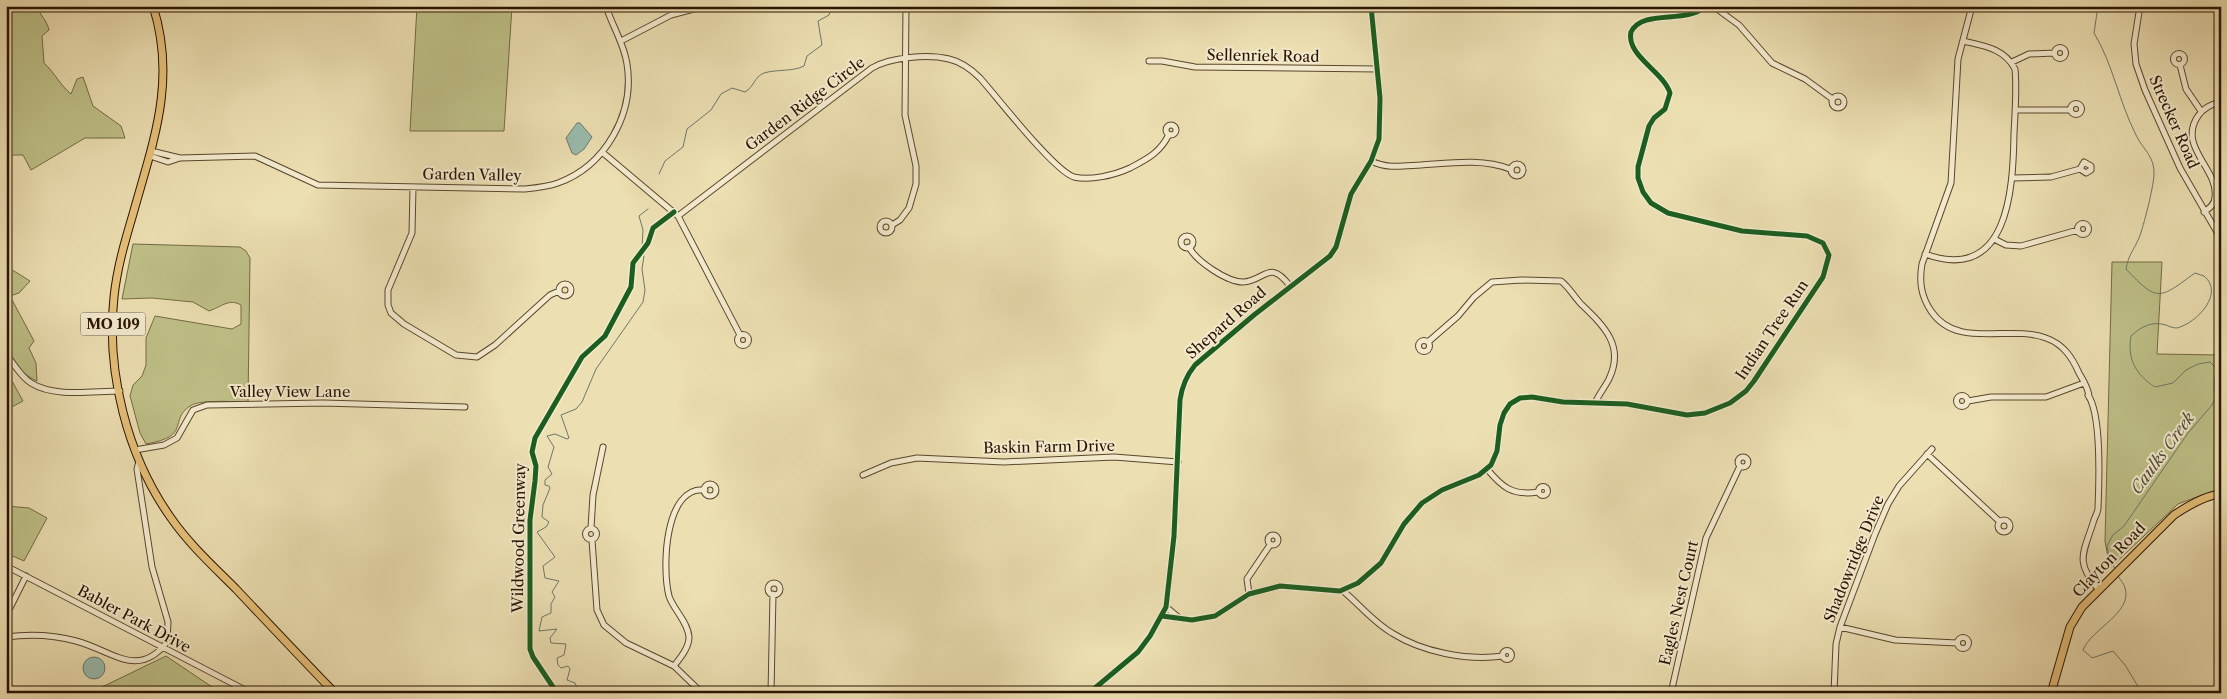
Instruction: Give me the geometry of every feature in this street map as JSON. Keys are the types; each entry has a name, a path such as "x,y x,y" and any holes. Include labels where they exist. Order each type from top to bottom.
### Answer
{"main road":[{"name":"MO 109","path":"153,6 162,44 164,82 161,114 124,243 116,285 113,342 120,391 135,450 159,500 184,534 335,693"},
{"name":"Clayton Road","path":"2051,693 2070,627 2082,607 2174,515 2214,494 2221,494"},
{"name":"Clayton Road","path":"2207,499 2221,499"}],"street":[{"name":"Garden Valley","path":"150,153 168,162 180,158 255,156 318,185 484,189 542,187 572,177 586,168 602,152 619,126 628,95 627,62 621,41 606,6"},
{"path":"621,41 671,15 705,6"},
{"path":"892,225 900,220 909,208 916,184 916,166 905,115 906,6"},
{"name":"Shepard Road","path":"1089,693 1138,652 1166,607 1172,567 1180,400 1182,388 1188,374 1202,359 1334,251 1351,194 1376,149 1381,125 1371,6"},
{"name":"Indian Tree Run","path":"1487,469 1496,451 1501,419 1506,409 1515,401 1532,397 1563,402 1627,404 1687,415 1704,413 1730,403 1746,391 1754,381 1827,269 1829,261 1827,250 1816,238 1742,231 1668,213 1651,203 1643,192 1638,178 1641,152 1649,126 1654,118 1665,109 1670,93 1661,78 1633,47 1631,32 1636,25 1645,20 1691,16 1706,6"},
{"path":"1713,6 1739,25 1772,63 1806,79 1832,98"},
{"path":"1972,6 1956,77 1951,183 1925,254 1920,286 1928,307 1941,322 1964,332 2034,335 2057,344 2070,355 2095,410 2098,430 2096,514 2082,560 2085,573 2098,589"},
{"name":"Strecker Road","path":"2140,6 2134,44 2136,64 2163,134 2204,212 2221,239"},
{"path":"1925,254 1943,260 1963,260 1985,250 1994,239 2009,200 2013,178 2016,78 2012,62 1999,50 1963,41"},
{"path":"2012,62 2029,54 2054,52"},
{"name":"Garden Ridge Circle","path":"678,216 872,68 883,62 905,58 951,60 971,70 1056,164 1074,176 1089,178 1121,172 1160,150 1169,134"},
{"name":"Sellenriek Road","path":"1149,61 1162,61 1195,67 1377,69"},
{"path":"2180,65 2186,89 2201,111"},
{"path":"2204,212 2212,205 2216,195 2192,138 2192,128 2201,111 2221,102"},
{"path":"2015,110 2070,110"},
{"path":"602,152 678,216 740,334"},
{"path":"1371,161 1383,167 1451,162 1496,163 1510,169"},
{"path":"2013,178 2051,177 2080,169"},
{"path":"414,186 412,233 390,282 387,297 391,313 399,321 456,355 477,357 495,345 550,295 559,291"},
{"path":"1994,239 2006,245 2021,246 2078,230"},
{"path":"1189,247 1198,260 1237,281 1249,281 1264,273 1274,272 1281,275 1290,286"},
{"path":"1428,342 1458,316 1474,297 1492,282 1522,280 1561,281 1579,302 1605,326 1612,341 1614,360 1612,371 1595,403"},
{"path":"6,354 24,377 45,389 66,392 120,391"},
{"path":"1968,401 1991,397 2046,397 2085,386"},
{"name":"Valley View Lane","path":"135,450 171,443 181,434 190,413 197,407 207,405 323,403 465,407"},
{"path":"603,447 593,495 592,528 586,534 592,540 596,601 604,625 626,643 674,666 702,693"},
{"name":"Shadowridge Drive","path":"1834,693 1836,644 1840,627 1888,504 1899,486 1932,449"},
{"path":"1927,454 1999,521"},
{"name":"Baskin Farm Drive","path":"864,475 891,463 917,458 1004,462 1114,457 1178,462"},
{"path":"6,637 46,636 77,641 106,654 141,661 148,660 167,642 168,622 152,567 137,469 139,461"},
{"name":"Eagles Nest Court","path":"1671,693 1706,538 1740,466"},
{"path":"1162,616 1192,620 1215,616 1249,594 1280,586 1342,590 1376,570 1404,524 1422,503 1442,490 1472,479 1487,469 1500,484 1508,489 1523,493 1538,492"},
{"path":"674,666 688,646 689,633 674,607 667,584 666,564 672,516 676,507 688,493 704,490"},
{"path":"1249,594 1246,579 1270,544"},
{"name":"Babler Park Drive","path":"6,566 251,693"},
{"path":"6,616 26,576"},
{"path":"1342,590 1390,633 1412,644 1457,655 1503,656"},
{"path":"771,693 773,594"},
{"path":"1166,607 1179,617"},
{"path":"2221,626 2218,659 2221,682"},
{"path":"1840,627 1895,640 1957,643"}],"green space":[{"path":"6,6 37,6 49,30 42,36 44,63 71,94 77,79 83,77 93,106 121,126 125,138 85,138 31,170 23,155 6,155"},
{"path":"417,6 512,6 504,131 410,131"},
{"path":"133,244 240,247 246,251 250,258 248,402 201,402 190,406 180,417 177,428 169,437 146,444 140,433 130,396 133,385 142,376 146,365 146,338 155,316 232,329 241,324 241,305 233,302 209,311 193,302 152,298 122,299"},
{"path":"2112,262 2162,262 2157,354 2221,355 2221,493 2202,495 2178,504 2110,568 2105,541"},
{"path":"6,266 30,281 19,293 10,296 34,341 29,348 36,363 37,381 18,368 7,353 5,339"},
{"path":"6,370 23,401 6,410"},
{"path":"6,506 29,508 47,518 24,561 6,553"},
{"path":"166,656 221,693 98,693 100,688"}],"shaded area":[{"path":"577,123 580,123 592,137 584,149 576,155 572,153 566,138"},
{"path":"94,657 102,660 105,668 102,676 94,679 86,676 83,668 86,660"}],"waterway":[{"path":"659,174 665,161 683,147 687,129 711,110 721,94 732,88 745,92 764,73 804,66 807,56 822,45 818,21 829,15 832,6"},
{"name":"Caulks Creek","path":"2098,6 2094,33 2106,57 2130,122 2151,158 2154,168 2148,207 2139,238 2128,259 2126,269 2145,288 2159,294 2174,288 2195,273 2204,276 2210,283 2211,291 2210,299 2200,314 2185,325 2177,328 2152,324 2143,327 2131,336 2130,352 2134,366 2155,387 2173,383 2186,370 2198,364 2210,362 2216,368 2214,387 2216,396 2212,405 2188,433 2124,526 2113,535 2107,546 2109,557 2115,569"},
{"path":"642,248 643,230 639,216 648,209"},
{"path":"575,693 577,688 575,683 567,680 570,669 568,666 561,668 558,665 557,658 564,655 566,644 551,643 550,638 557,629 539,631 542,617 551,613 551,604 555,597 552,592 559,581 545,578 543,566 555,557 537,532 546,527 549,522 542,517 543,505 550,488 545,485 545,480 552,474 548,467 554,447 547,436 555,434 567,439 569,438 561,415 576,409 582,402 596,369 643,302 645,290 642,269 644,256"},
{"name":"Caulks Creek","path":"2117,575 2125,588 2126,597 2123,605 2087,642 2083,650 2092,658 2113,651 2125,665 2139,688 2137,693"}],"cycle path":[{"path":"1089,693 1138,652 1150,636 1166,607 1174,536 1180,400 1187,377 1195,365 1254,315 1330,256 1336,247 1351,194 1371,161 1379,139 1380,98 1371,6"},
{"path":"1162,616 1192,620 1215,616 1249,594 1280,586 1340,591 1358,583 1381,563 1404,524 1422,503 1442,490 1479,475 1491,465 1497,451 1500,425 1504,413 1510,404 1520,398 1532,397 1563,402 1627,404 1687,415 1705,413 1730,403 1746,391 1823,277 1829,255 1823,243 1807,236 1742,231 1668,213 1651,203 1643,192 1638,178 1638,167 1649,126 1654,118 1665,109 1670,93 1666,85 1634,49 1631,41 1631,32 1645,20 1688,15 1698,12 1706,6"},
{"name":"Wildwood Greenway","path":"557,693 533,657 530,649 530,520 536,466 532,452 535,438 582,357 605,336 631,287 633,263 648,243 653,228 674,212"}]}
